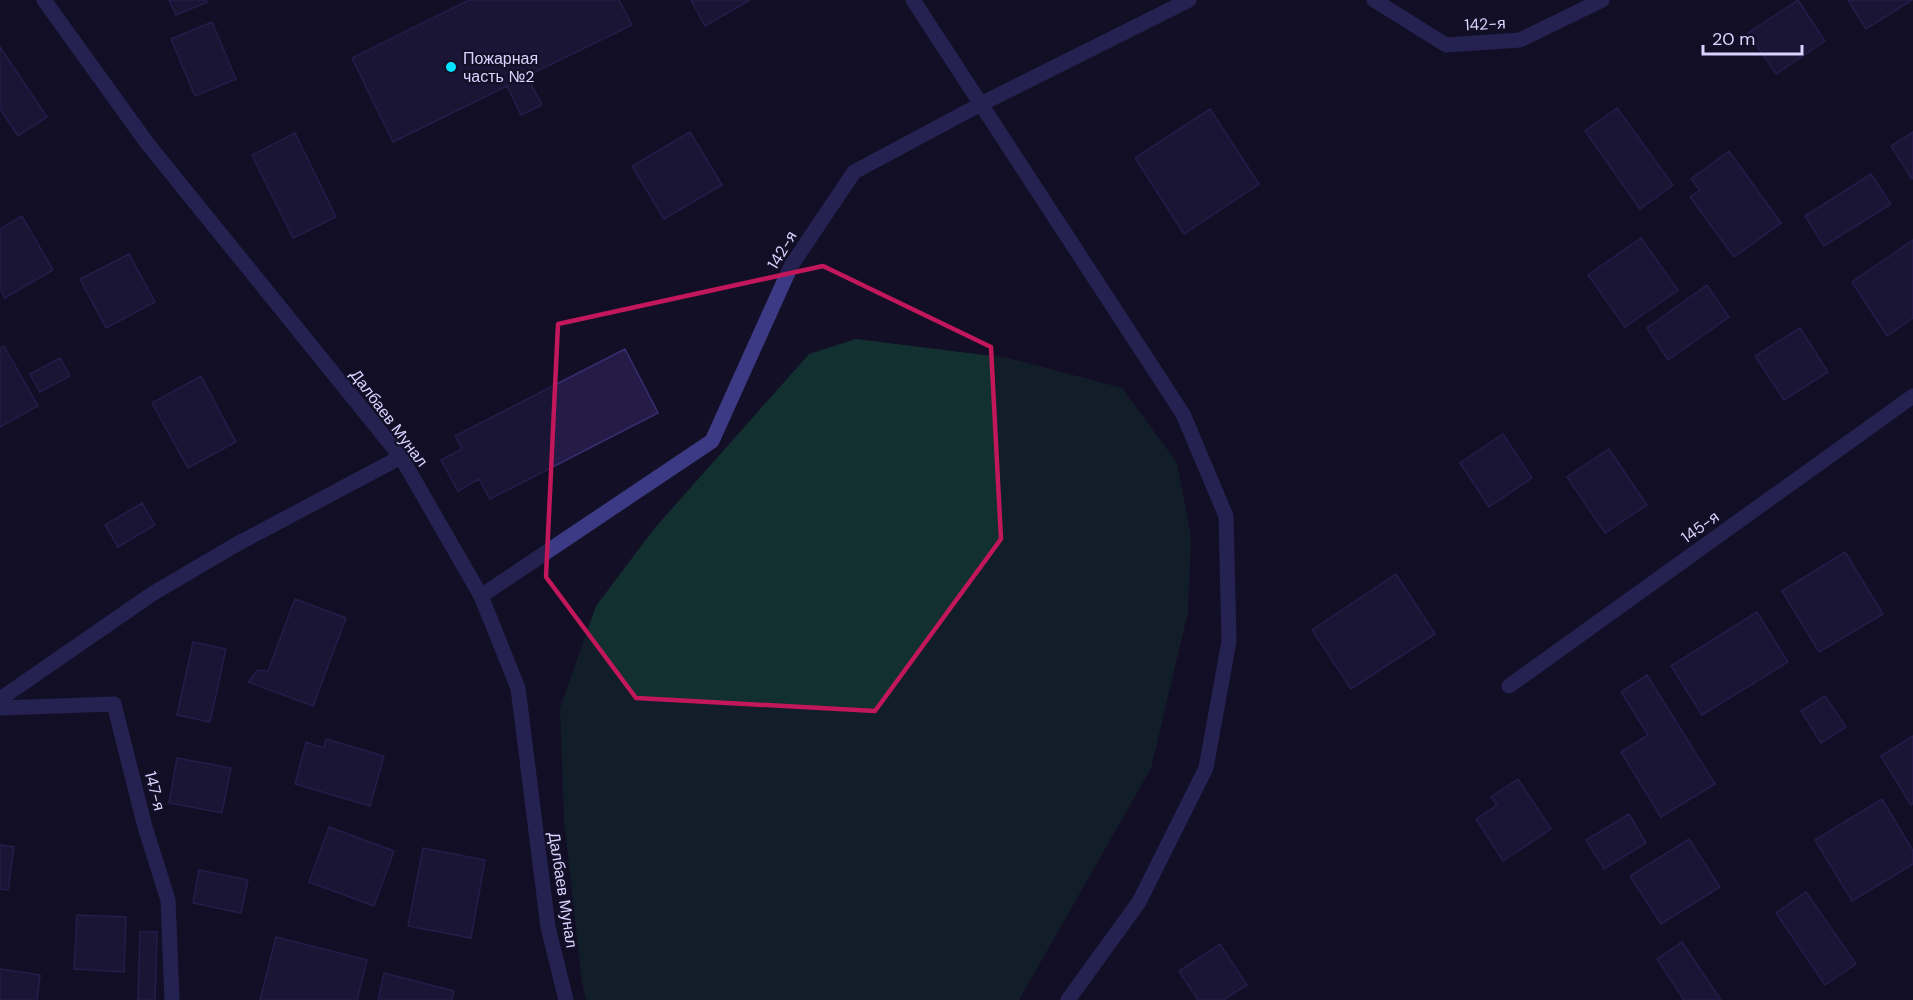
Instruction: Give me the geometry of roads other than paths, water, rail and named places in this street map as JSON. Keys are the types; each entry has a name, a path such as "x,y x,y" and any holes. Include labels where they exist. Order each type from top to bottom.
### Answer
{"street":[{"name":"Далбаев Мунал","path":"44,0 147,143 401,457 481,596 518,688 548,927 566,1000"},
{"path":"913,0 1183,414 1226,516 1229,641 1206,768 1139,903 1068,1000"},
{"name":"142-я","path":"481,596 712,441 791,266 854,172 981,104 1189,0"},
{"name":"142-я","path":"1374,0 1446,45 1521,40 1602,0"},
{"name":"145-я","path":"1509,686 1913,396"},
{"path":"0,699 152,594 237,544 401,457"},
{"name":"147-я","path":"0,708 114,704 145,827 168,900 172,1000"}],"place":[{"name":"Пожарная часть №2","path":"451,67"}]}
